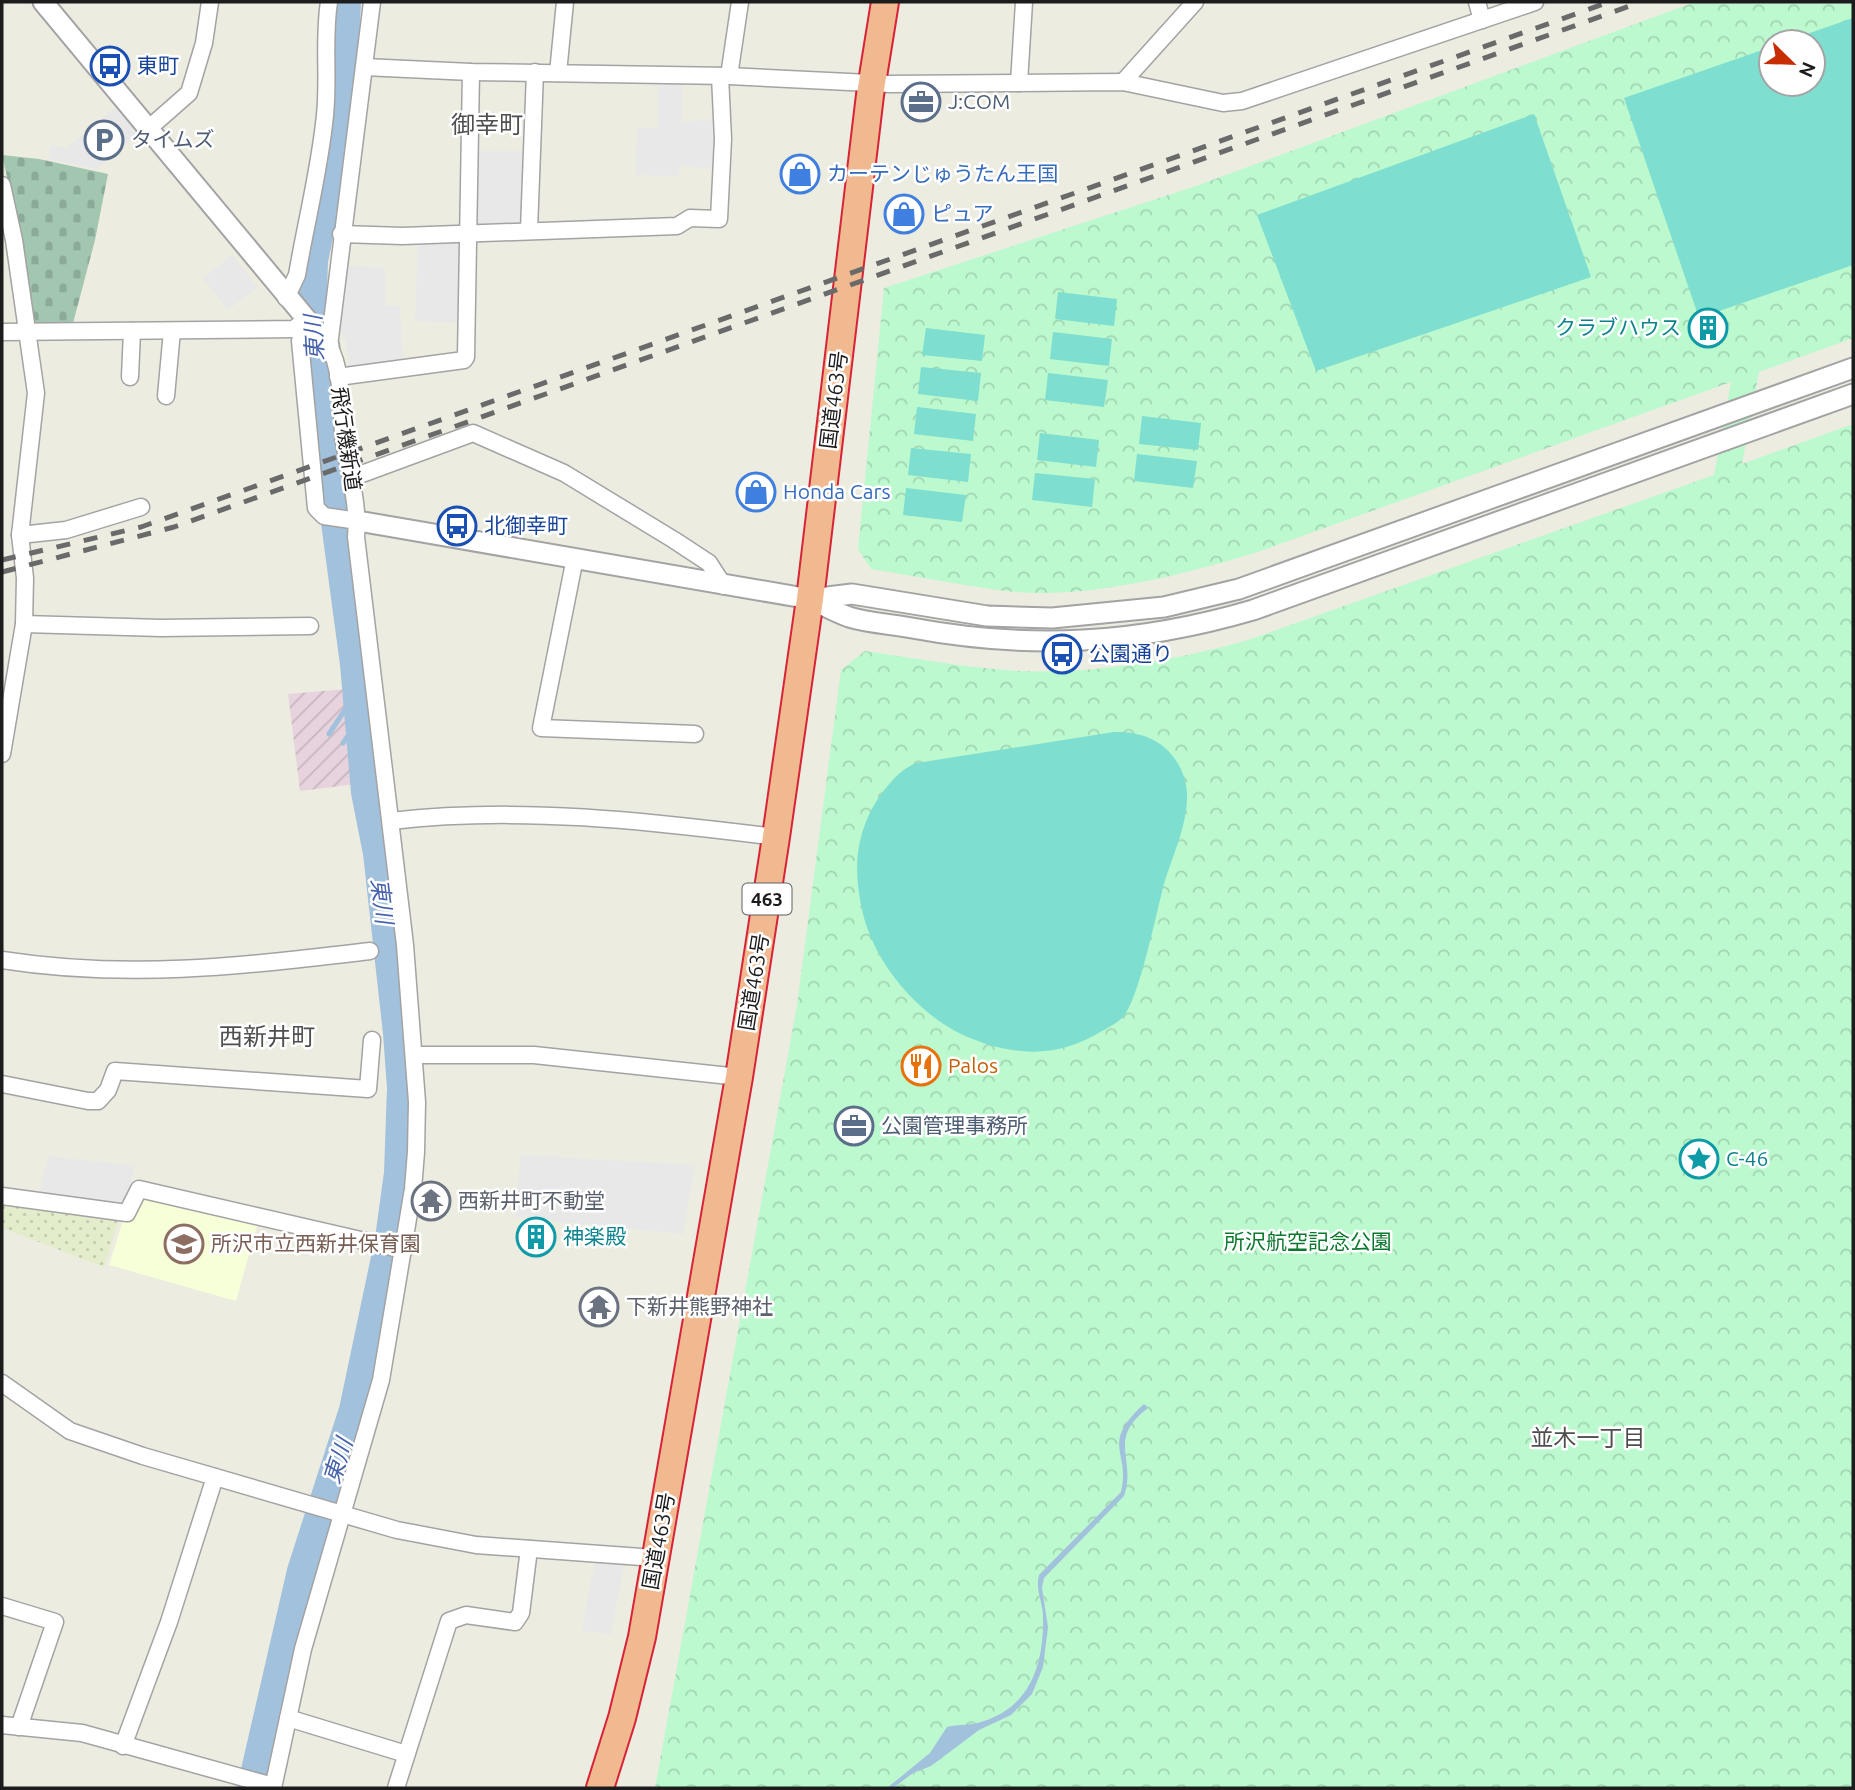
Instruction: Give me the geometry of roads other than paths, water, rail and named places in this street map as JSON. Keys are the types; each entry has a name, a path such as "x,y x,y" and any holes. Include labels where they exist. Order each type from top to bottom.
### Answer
{"highway":[{"name":"国道463号","path":"600,1788 629,1691 655,1558 739,1077 810,599 872,84 885,2"}],"street":[{"name":"飛行機新道","path":"43,2 286,298 328,344 338,377 354,521 810,599"},
{"path":"148,130 189,93 204,43 210,2"},
{"path":"286,298 297,275 325,117 328,66 324,44 329,2"},
{"path":"328,344 372,2"},
{"path":"558,73 565,2"},
{"path":"341,234 677,226 690,218 719,219 725,76 740,2"},
{"path":"1019,83 1024,2"},
{"path":"1123,82 1195,2"},
{"path":"1477,2 1482,20"},
{"path":"365,67 471,72 725,76 872,84 1123,82 1223,103 1242,101 1535,2"},
{"path":"338,377 464,360 471,72"},
{"path":"529,230 535,72"},
{"path":"2,185 36,393 20,535 25,578 24,624 2,754"},
{"path":"2,332 294,328 306,321"},
{"path":"2,1725 69,1730 271,1786 337,1511 381,1380 416,1152 415,1055 391,821 354,521 327,516 316,508 300,341 306,321"},
{"path":"130,377 132,331"},
{"path":"166,396 172,331"},
{"path":"810,599 852,594 960,612 1030,618 1130,612 1175,604 1238,589 1853,368"},
{"path":"810,599 849,617 943,635 1001,641 1101,640 1172,631 1212,622 1295,596 1853,394"},
{"path":"351,478 473,433 564,473 674,540 709,563 724,586"},
{"path":"20,535 66,530 141,507"},
{"path":"575,558 541,727 695,734"},
{"path":"24,624 161,628 310,626"},
{"path":"391,821 442,815 528,813 627,820 776,837"},
{"path":"2,960 58,969 145,972 370,951"},
{"path":"2,1084 88,1101 98,1101 108,1090 115,1071 368,1089 372,1040"},
{"path":"415,1055 534,1055 739,1077"},
{"path":"2,1196 127,1213 139,1189 400,1249"},
{"path":"2,1383 70,1431 215,1477 444,1541 655,1558"},
{"path":"123,1746 169,1622 215,1477"},
{"path":"396,1788 449,1621 466,1615 515,1622 521,1613 529,1549"},
{"path":"2,1606 55,1622 19,1727"},
{"path":"288,1718 406,1754"}],"waterway":[{"name":"東川","path":"252,1788 302,1571 354,1410 390,1239 399,1173 402,1088 398,1033 378,853 366,792 355,664 315,366 313,261 331,171 342,80 346,2"},
{"path":"329,734 358,690"},
{"path":"343,743 361,717"}],"railway":[{"path":"2,560 141,527 1609,2"},
{"path":"2,572 174,527 1641,2"}],"place":[{"name":"東町","path":"110,66"},
{"name":"J:COM","path":"921,102"},
{"name":"タイムズ","path":"104,140"},
{"name":"カーテンじゅうたん王国","path":"800,174"},
{"name":"ピュア","path":"904,214"},
{"name":"クラブハウス","path":"1708,328"},
{"name":"Honda Cars","path":"756,492"},
{"name":"北御幸町","path":"457,526"},
{"name":"公園通り","path":"1062,654"},
{"name":"Palos","path":"921,1066"},
{"name":"公園管理事務所","path":"854,1126"},
{"name":"C-46","path":"1699,1159"},
{"name":"西新井町不動堂","path":"431,1201"},
{"name":"神楽殿","path":"536,1237"},
{"name":"所沢市立西新井保育園","path":"184,1244"},
{"name":"下新井熊野神社","path":"599,1307"}],"district":[{"name":"御幸町","path":"487,125"},
{"name":"西新井町","path":"267,1037"},
{"name":"並木一丁目","path":"1588,1438"}],"park label":[{"name":"所沢航空記念公園","path":"1308,1242"}]}
